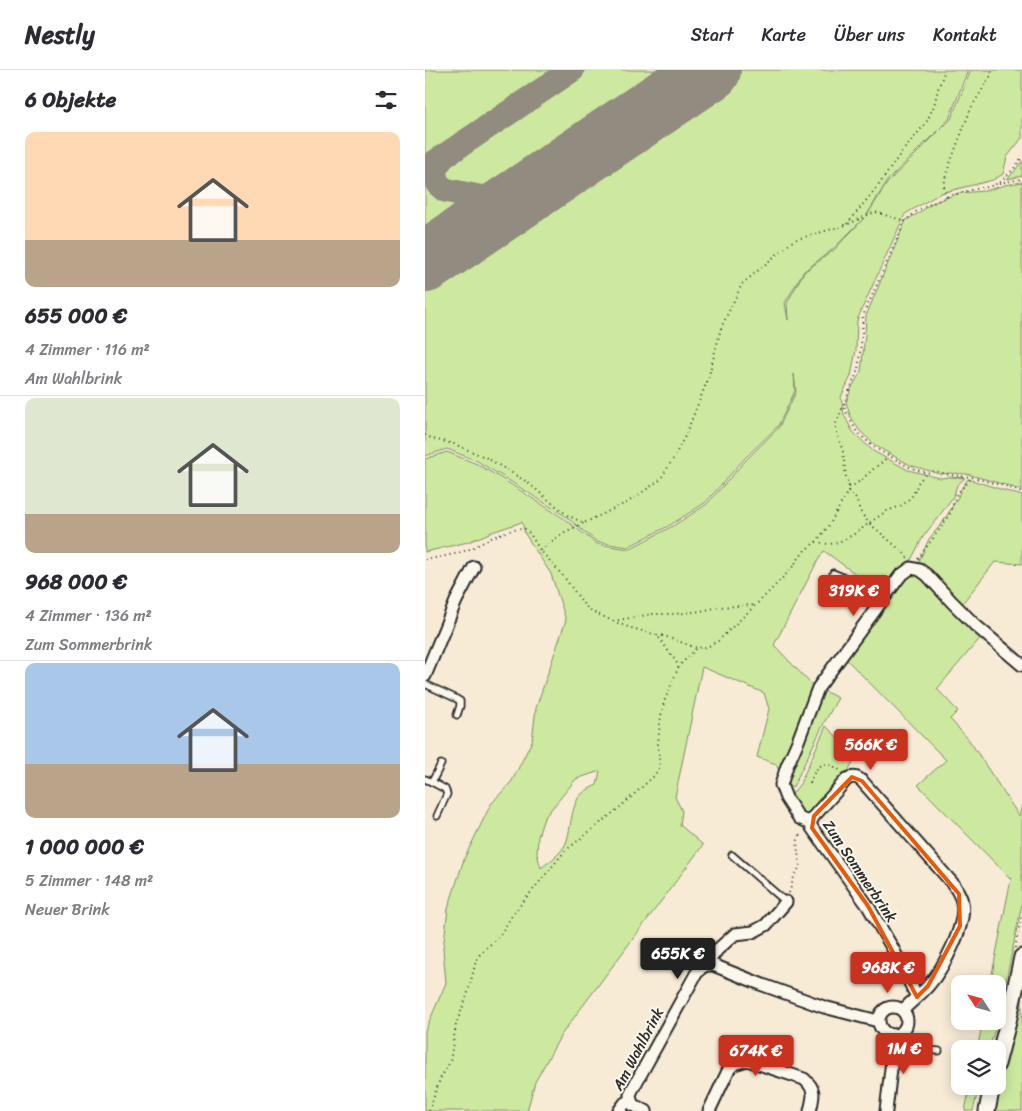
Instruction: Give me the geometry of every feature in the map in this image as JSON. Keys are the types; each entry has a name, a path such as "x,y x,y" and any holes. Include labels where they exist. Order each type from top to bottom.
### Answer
{"main road":[{"path":"1003,1040 1022,957"},
{"path":"987,1111 990,1095"}],"street":[{"path":"425,676 456,602 474,566"},
{"path":"810,823 799,818 786,798 781,785 817,688 901,576 911,568 920,570 927,575 975,625 1022,665"},
{"path":"849,778 857,778 862,781 954,885 963,903 960,926 949,953 928,986 903,1010"},
{"name":"Zum Sommerbrink","path":"849,778 813,816 810,823 868,906 893,949 917,997"},
{"name":"Am Wahlbrink","path":"619,1111 625,1103 631,1101 630,1095 632,1090 696,974 706,965 717,950 735,934 753,932 766,926 786,902"},
{"path":"706,965 713,965 824,1007 878,1022"},
{"path":"888,1007 903,1010 907,1019 907,1025 901,1033 888,1035 880,1028 878,1022 881,1013 888,1007"},
{"path":"886,1111 895,1035"},
{"path":"709,1111 729,1069 734,1064 747,1060 804,1079 809,1083 814,1095 810,1111"},
{"path":"631,1101 633,1105 646,1111"}],"lane":[{"path":"833,573 845,578 882,602"},
{"path":"425,684 459,701 460,706 457,715"},
{"path":"432,782 441,764"},
{"path":"425,779 445,789 447,794 437,816"},
{"path":"732,856 786,902"},
{"path":"894,1048 939,1052"}],"path":[{"path":"847,225 926,123 934,106 945,70"},
{"path":"946,197 944,187 946,174 971,108 990,77 992,70"},
{"path":"999,183 1013,170 1022,157"},
{"path":"425,560 466,550 493,536 525,529 531,534 540,550 564,577 585,606 593,612 628,627 664,636 697,648 707,647 718,641 791,570 805,550 817,542 830,524 848,491 849,486 843,452 835,426 858,370 863,316 905,221 917,210 946,197 1022,179"},
{"path":"540,550 565,532 628,502 660,480 682,442 701,398 708,379 721,328 743,284 794,240 847,225 875,212 905,221"},
{"path":"844,402 845,410 857,432 875,448 909,467 927,473"},
{"path":"425,434 433,439 454,444 487,458 527,482 567,514 584,523"},
{"path":"849,486 855,485 864,479 875,467 885,462 888,456"},
{"path":"817,542 828,544 843,540 887,511 903,505 913,495 919,481 927,473 935,471 971,477 1008,487 1022,493"},
{"path":"911,568 949,516 953,501 971,477"},
{"path":"848,491 856,499 861,513 869,523 906,555 911,568"},
{"path":"613,621 652,614 675,614 719,607 754,605"},
{"path":"657,635 679,666"},
{"path":"429,1111 440,1079 450,1062 456,1024 467,996 475,961 500,935 513,914 565,851 619,808 660,767 658,744 665,702 679,666 697,648"},
{"path":"810,783 816,768 824,764 838,768 849,778"},
{"path":"786,902 795,874 800,867 797,846 799,835 810,823"}],"highlighted area":[{"path":"852,777 862,781 959,894 960,926 928,986 917,997 868,906 812,828 814,816"}],"green space":[{"path":"425,70 968,70 949,119 887,181 867,215 888,182 951,119 971,70 1022,70 1022,138 1007,157 1003,174 993,180 941,193 905,214 857,320 856,350 851,376 841,397 844,415 853,432 873,451 908,470 940,478 965,478 957,485 954,495 923,537 911,560 879,591 824,551 817,562 774,645 812,685 838,698 792,788 776,764 757,757 769,709 764,693 702,667 675,797 682,811 680,825 703,845 561,1035 535,1082 527,1111 425,1111 425,1031 446,983 443,949 448,909 464,859 491,804 512,781 532,741 536,708 566,620 551,574 525,534 522,522 468,542 425,552 425,459 447,452 477,464 563,518 597,544 629,549 673,526 707,504 745,461 779,427 796,392 794,374 795,391 778,426 744,459 706,502 672,524 628,547 597,542 565,516 477,461 447,449 425,456","holes":["864,218 834,250 804,272 787,303 788,320 785,303 803,272 833,249","600,771 597,785 579,796 576,802 564,847 541,868 537,854 538,836 544,818 576,779"]},
{"path":"1022,161 1022,176 1007,179 1014,172"},
{"path":"1022,182 1022,491 967,474 940,474 910,465 876,446 859,430 850,415 846,402 861,372 866,316 906,220 932,203 959,193 985,191"},
{"path":"968,479 1022,496 1022,564 995,562 961,605 919,561 929,539 943,522"},
{"path":"913,573 923,575 982,636 937,689 958,711 950,719 969,740 1019,816 1022,805 1022,904 1006,980 1006,975 992,975 1011,879 918,785 946,760 844,657 904,576"},
{"path":"826,726 856,756 846,775 810,815 805,817 791,800 792,794 800,784"},
{"path":"1022,988 1022,1111 996,1111 999,1095 1006,1095 1006,1055"},
{"path":"981,1030 994,1030 992,1040 979,1040"},
{"path":"968,1095 977,1095 973,1111 965,1111"}],"taxiway":[{"path":"425,169 572,70"},
{"path":"679,91 690,80 696,70"},
{"path":"442,158 435,168 435,177 438,184 445,190 498,201 514,199 530,192"}],"runway":[{"path":"425,262 710,70"}]}
